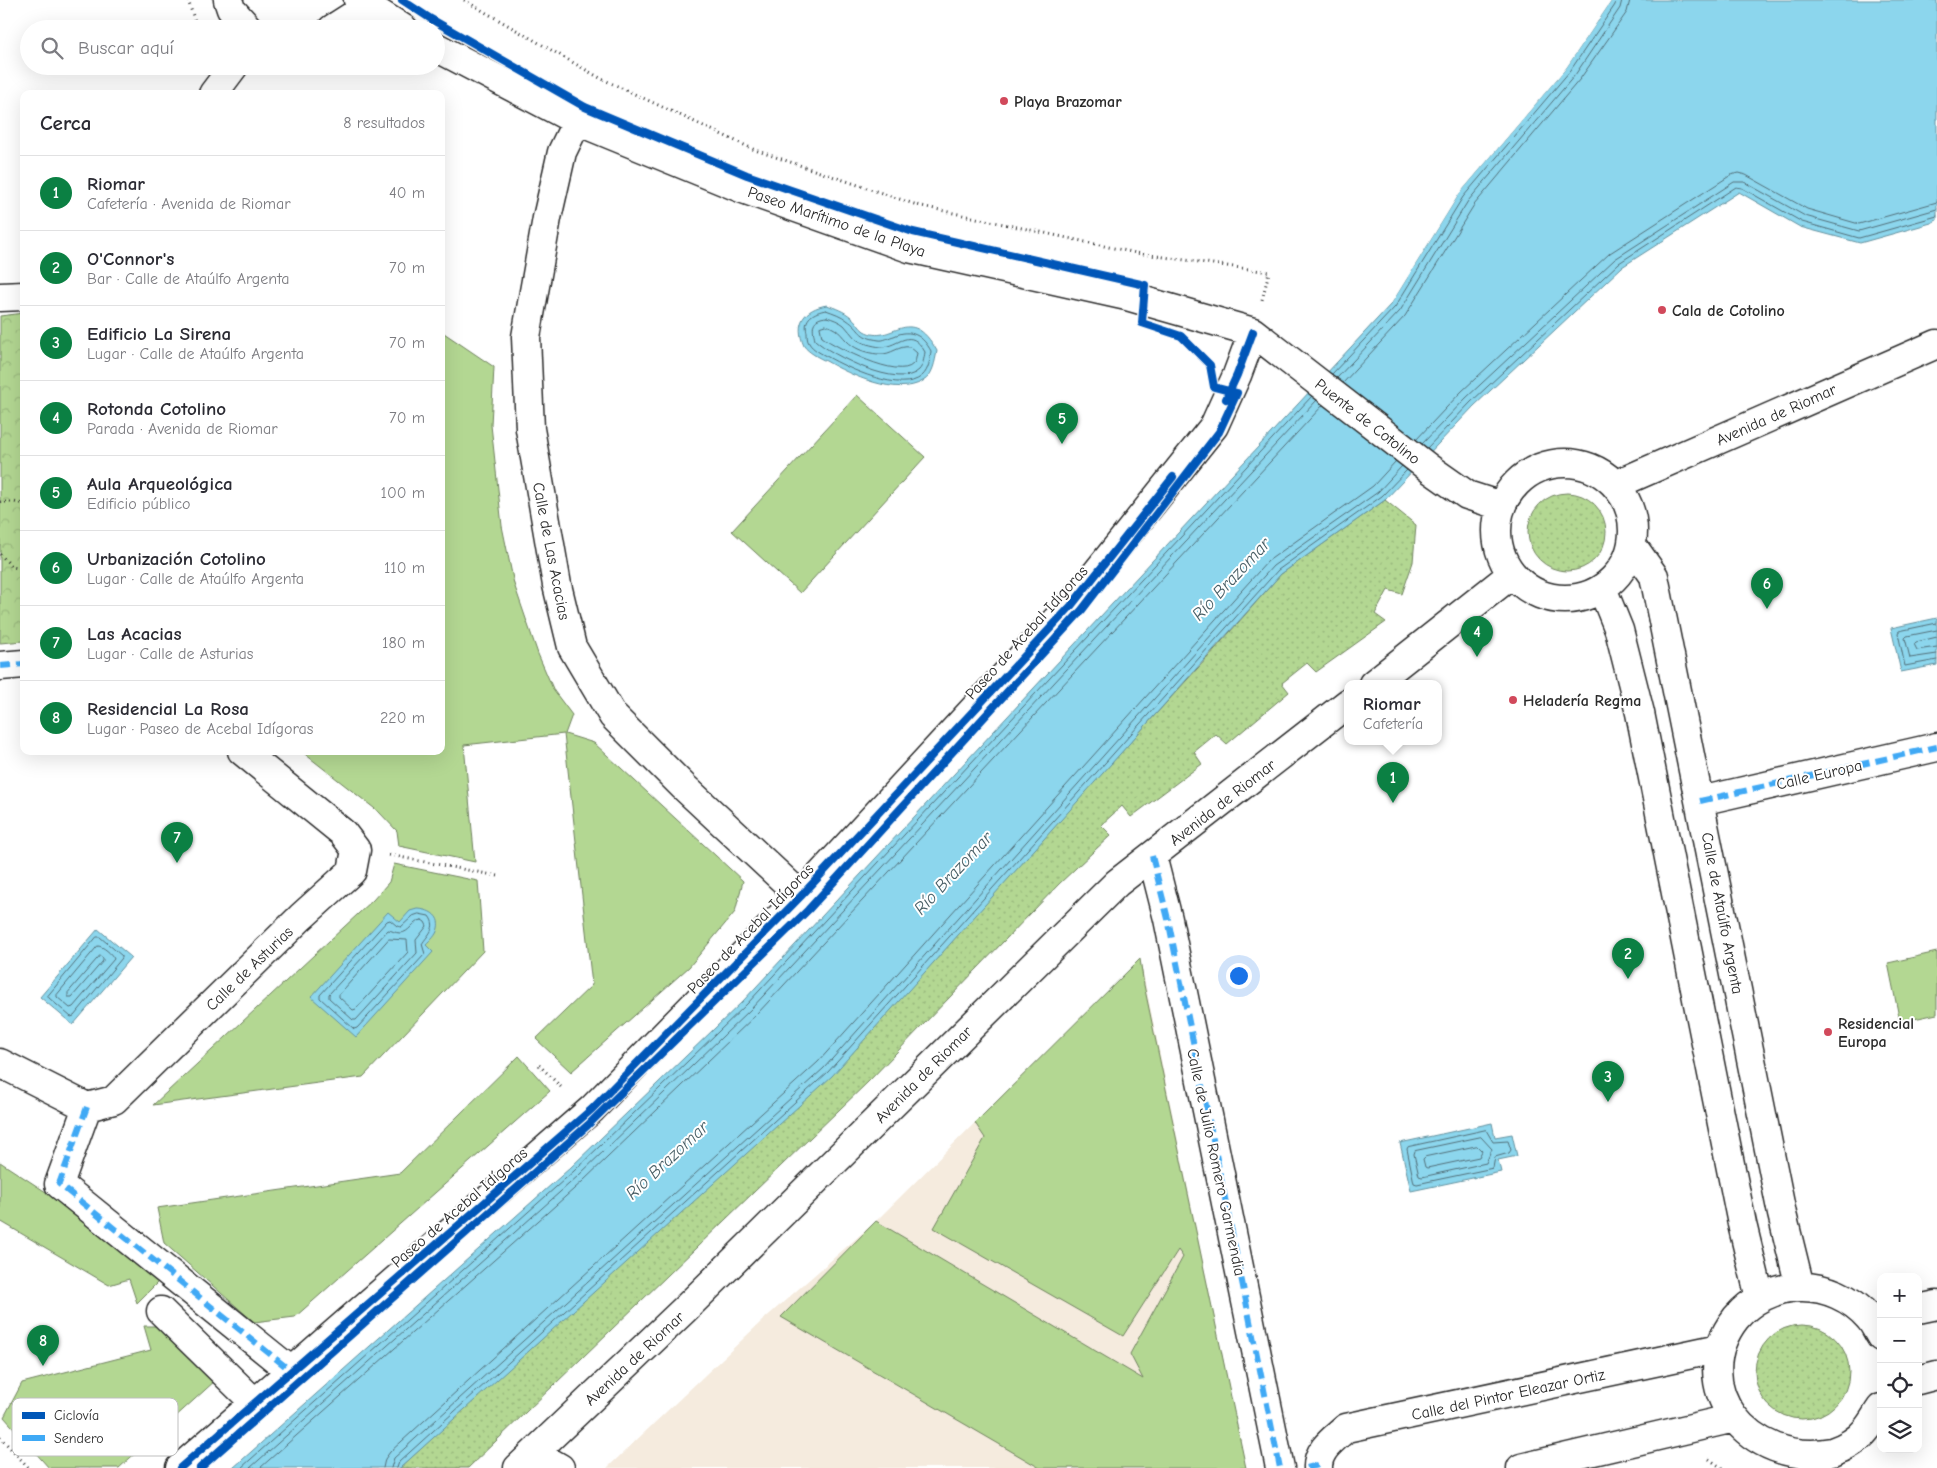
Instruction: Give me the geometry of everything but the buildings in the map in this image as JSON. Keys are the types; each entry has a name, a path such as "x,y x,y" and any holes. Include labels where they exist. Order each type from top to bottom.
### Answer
{"street":[{"path":"228,0 231,9 241,20"},
{"path":"343,20 363,3 390,20"},
{"name":"Paseo Marítimo de la Playa","path":"445,52 577,120 743,189 909,248 1127,296 1253,332 1306,373"},
{"path":"216,90 227,75"},
{"name":"Calle de Las Acacias","path":"577,120 562,152 547,218 526,337 530,428 557,585 572,647 613,716 684,787 801,896"},
{"path":"0,297 20,296"},
{"name":"Paseo de Acebal Idígoras","path":"180,1468 592,1109 801,896 1080,594 1214,426 1237,375 1253,332"},
{"name":"Avenida de Riomar","path":"1615,485 1937,344"},
{"name":"Puente de Cotolino","path":"1306,373 1430,469 1467,495 1501,506"},
{"path":"1552,464 1575,464 1597,471 1615,485 1627,502 1633,524 1632,545 1626,562 1616,576 1602,588 1584,596 1564,599 1544,596 1526,587 1512,574 1500,553 1496,529 1501,506 1513,486 1531,472 1552,464"},
{"name":"Calle de Ataúlfo Argenta","path":"1632,545 1654,576 1782,1214 1800,1287"},
{"path":"1378,680 1512,574"},
{"path":"1602,588 1618,630 1640,713 1742,1224 1760,1298"},
{"path":"0,666 20,664"},
{"name":"Avenida de Riomar","path":"526,1460 684,1310 1117,883 1344,707"},
{"name":"Calle Europa","path":"1700,802 1937,747"},
{"path":"247,755 343,833 356,850"},
{"name":"Calle de Asturias","path":"87,1107 114,1100 301,917 352,871 356,850"},
{"name":"Calle de Julio Romero Garmendia","path":"1152,856 1168,919 1280,1468"},
{"path":"0,1063 87,1107 59,1184 290,1371"},
{"path":"1877,1324 1850,1301 1826,1290 1800,1287 1779,1290 1760,1298 1742,1311 1729,1328 1720,1348 1716,1373 1720,1397 1730,1419 1746,1437 1791,1463 1818,1457 1846,1458 1877,1414"},
{"path":"1922,1308 1937,1305"},
{"path":"161,1311 255,1403"},
{"name":"Calle del Pintor Eleazar Ortiz","path":"1314,1467 1325,1447 1346,1428 1720,1348"},
{"path":"1922,1379 1937,1375"},
{"path":"1521,1468 1730,1419"},
{"path":"526,1460 560,1468"}],"path":[{"path":"188,0 195,20"},
{"path":"464,0 600,78 746,146 917,205 1136,253 1269,272 1253,332"},
{"path":"0,502 20,503"},
{"path":"0,554 12,567 20,568"},
{"path":"356,850 498,876"},
{"path":"539,1065 563,1090"},
{"path":"0,1438 12,1450"},
{"path":"17,1456 29,1468"}],"shaded area":[{"path":"1140,959 1246,1468 607,1468 763,1320 876,1221"}],"green space":[{"path":"20,314 20,641 0,643 0,316"},
{"path":"445,334 494,367 491,425 502,526 514,584 538,654 554,691 572,715 565,734 594,743 743,881 735,912 689,967 571,1072 536,1039 592,985 564,734 464,745 475,862 399,846 397,831 379,812 306,755 445,755"},
{"path":"857,395 925,457 800,593 732,531"},
{"path":"1567,493 1582,496 1599,510 1603,517 1606,532 1603,547 1589,564 1582,568 1567,571 1552,568 1535,554 1531,547 1528,532 1531,517 1545,500 1552,496"},
{"path":"1385,500 1416,525 1413,562 1402,594 1388,590 1375,614 1386,622 1316,672 1307,663 1282,683 1289,692 1227,744 1216,734 1194,752 1202,764 1131,817 1122,806 1101,825 1111,835 1059,884 868,1082 468,1468 400,1468 542,1339 1114,760 1281,574"},
{"path":"394,864 478,881 483,951 363,1077 153,1105 373,900 389,882"},
{"path":"1937,952 1937,1014 1900,1022 1888,963"},
{"path":"1140,959 1246,1468 1040,1468 781,1317 876,1221 1143,1379 1130,1354 1183,1257 1178,1250 1123,1336 934,1228 985,1138 975,1123"},
{"path":"519,1056 550,1091 295,1317 254,1322 164,1243 157,1208 400,1173"},
{"path":"0,1162 52,1196 159,1281 137,1303 129,1279 109,1285 0,1221"},
{"path":"1802,1325 1820,1328 1835,1339 1846,1354 1849,1372 1846,1390 1835,1405 1820,1416 1802,1419 1784,1416 1769,1405 1758,1390 1755,1372 1758,1354 1769,1339 1784,1328"},
{"path":"144,1326 156,1326 216,1380 178,1414 178,1398 14,1398 22,1383 151,1350"},
{"path":"12,1402 12,1426 4,1417"},
{"path":"38,1456 132,1456 119,1468 49,1468"}],"water":[{"name":"Río Brazomar","path":"1612,0 1937,0 1937,220 1860,243 1800,227 1739,192 1622,267 1474,406 1385,500 1281,574 832,1076 400,1468 233,1468 570,1168 743,1001 1391,304 1459,194 1566,68"},
{"path":"827,305 853,318 864,331 874,334 883,334 909,327 918,329 927,336 937,351 929,376 923,381 912,385 900,387 887,385 860,378 811,353 804,346 801,338 800,330 803,318 812,310"},
{"path":"1937,618 1937,665 1901,672 1891,628"},
{"path":"417,909 433,914 438,920 436,933 426,945 433,952 356,1037 311,997 388,912 400,922 410,911"},
{"path":"98,929 131,957 73,1025 40,997"},
{"path":"1492,1123 1495,1137 1512,1134 1517,1156 1498,1160 1501,1172 1411,1191 1400,1143"}],"pier":[{"path":"1609,0 1612,0 1566,68 1459,194 1391,304 1389,302 1457,193 1564,66"}],"marked path":[{"path":"0,666 20,664"},
{"path":"1700,801 1937,747"},
{"path":"1152,856 1168,919 1280,1468"},
{"path":"87,1107 59,1184 291,1371"},
{"path":"1307,1468 1318,1465"}],"cycle path":[{"path":"402,0 433,20"},
{"path":"200,1468 588,1125 808,910 1082,610 1219,432 1237,393 1214,387 1210,365 1181,336 1142,323 1145,285 913,232 747,175 585,107 445,27"},
{"path":"1226,399 1253,332"},
{"path":"180,1468 592,1109 801,896 1071,606 1173,477"}],"place":[{"name":"Playa Brazomar","path":"1004,101"},
{"name":"Cala de Cotolino","path":"1662,310"},
{"name":"Aula Arqueológica","path":"1062,444"},
{"name":"Urbanización Cotolino","path":"1767,609"},
{"name":"Rotonda Cotolino","path":"1477,657"},
{"name":"Heladería Regma","path":"1513,700"},
{"name":"Riomar","path":"1393,803"},
{"name":"Las Acacias","path":"177,863"},
{"name":"O'Connor's","path":"1628,979"},
{"name":"Residencial Europa","path":"1828,1032"},
{"name":"Edificio La Sirena","path":"1608,1102"},
{"name":"Residencial La Rosa","path":"43,1366"}]}
